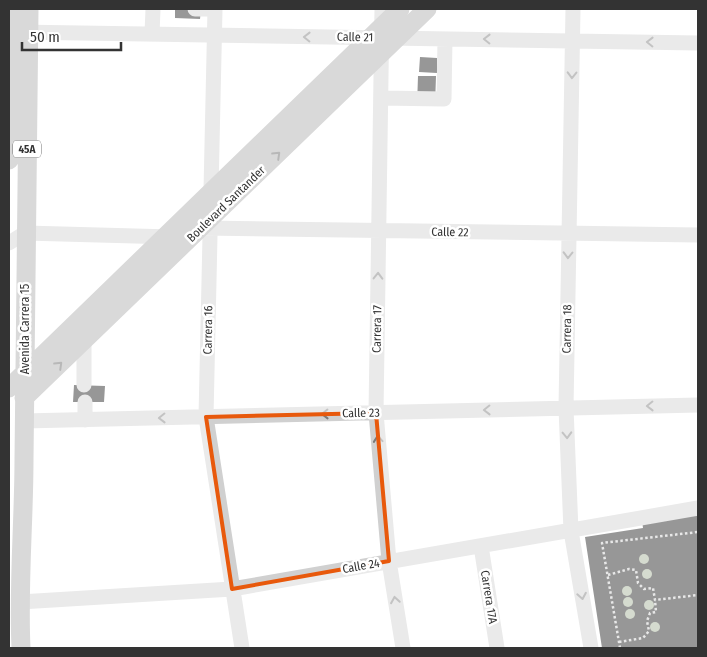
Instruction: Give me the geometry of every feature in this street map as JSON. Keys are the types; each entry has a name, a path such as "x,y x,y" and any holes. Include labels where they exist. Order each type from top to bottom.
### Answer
{"main road":[{"name":"Avenida Carrera 15","path":"11,9 16,32 25,233 24,514 20,602 21,648"},
{"name":"Avenida Carrera 15","path":"16,32 29,9"},
{"name":"Boulevard Santander","path":"24,398 204,228 383,34 400,9"},
{"name":"Boulevard Santander","path":"9,388 211,192 383,34 427,9"},
{"name":"Avenida Carrera 15","path":"9,160 16,65"}],"street":[{"path":"152,34 153,9"},
{"path":"194,9 216,9"},
{"name":"Carrera 16","path":"216,9 211,192 204,228 206,417 242,648"},
{"name":"Carrera 18","path":"573,9 566,408 571,531 591,648"},
{"name":"Calle 21","path":"16,32 215,35 383,34 445,39 698,43"},
{"name":"Carrera 17","path":"383,34 376,413 389,561 403,648"},
{"path":"381,98 444,99 445,39"},
{"name":"Calle 22","path":"25,233 165,237 204,228 698,236"},
{"path":"9,243 25,233"},
{"path":"84,341 84,385"},
{"path":"84,402 85,420"},
{"name":"Calle 23","path":"24,421 698,405"},
{"name":"Calle 24","path":"20,602 232,589 698,508"},
{"name":"Carrera 17A","path":"481,546 497,648"}],"path":[{"path":"620,648 602,543 698,532"},
{"path":"608,575 629,568 636,570 638,583 644,589 653,588 655,600 656,612 650,613 647,621 648,631 643,638 619,642"},
{"path":"655,600 698,596"}],"highlighted area":[{"path":"376,413 389,561 232,589 206,417"}],"building":[{"path":"175,9 201,9 200,19 175,18"},
{"path":"420,57 437,58 437,73 419,72"},
{"path":"418,76 436,76 435,106 417,106"},
{"path":"74,385 105,386 104,402 73,402"},
{"path":"698,515 698,648 602,648 585,537 643,528 642,521"}]}
